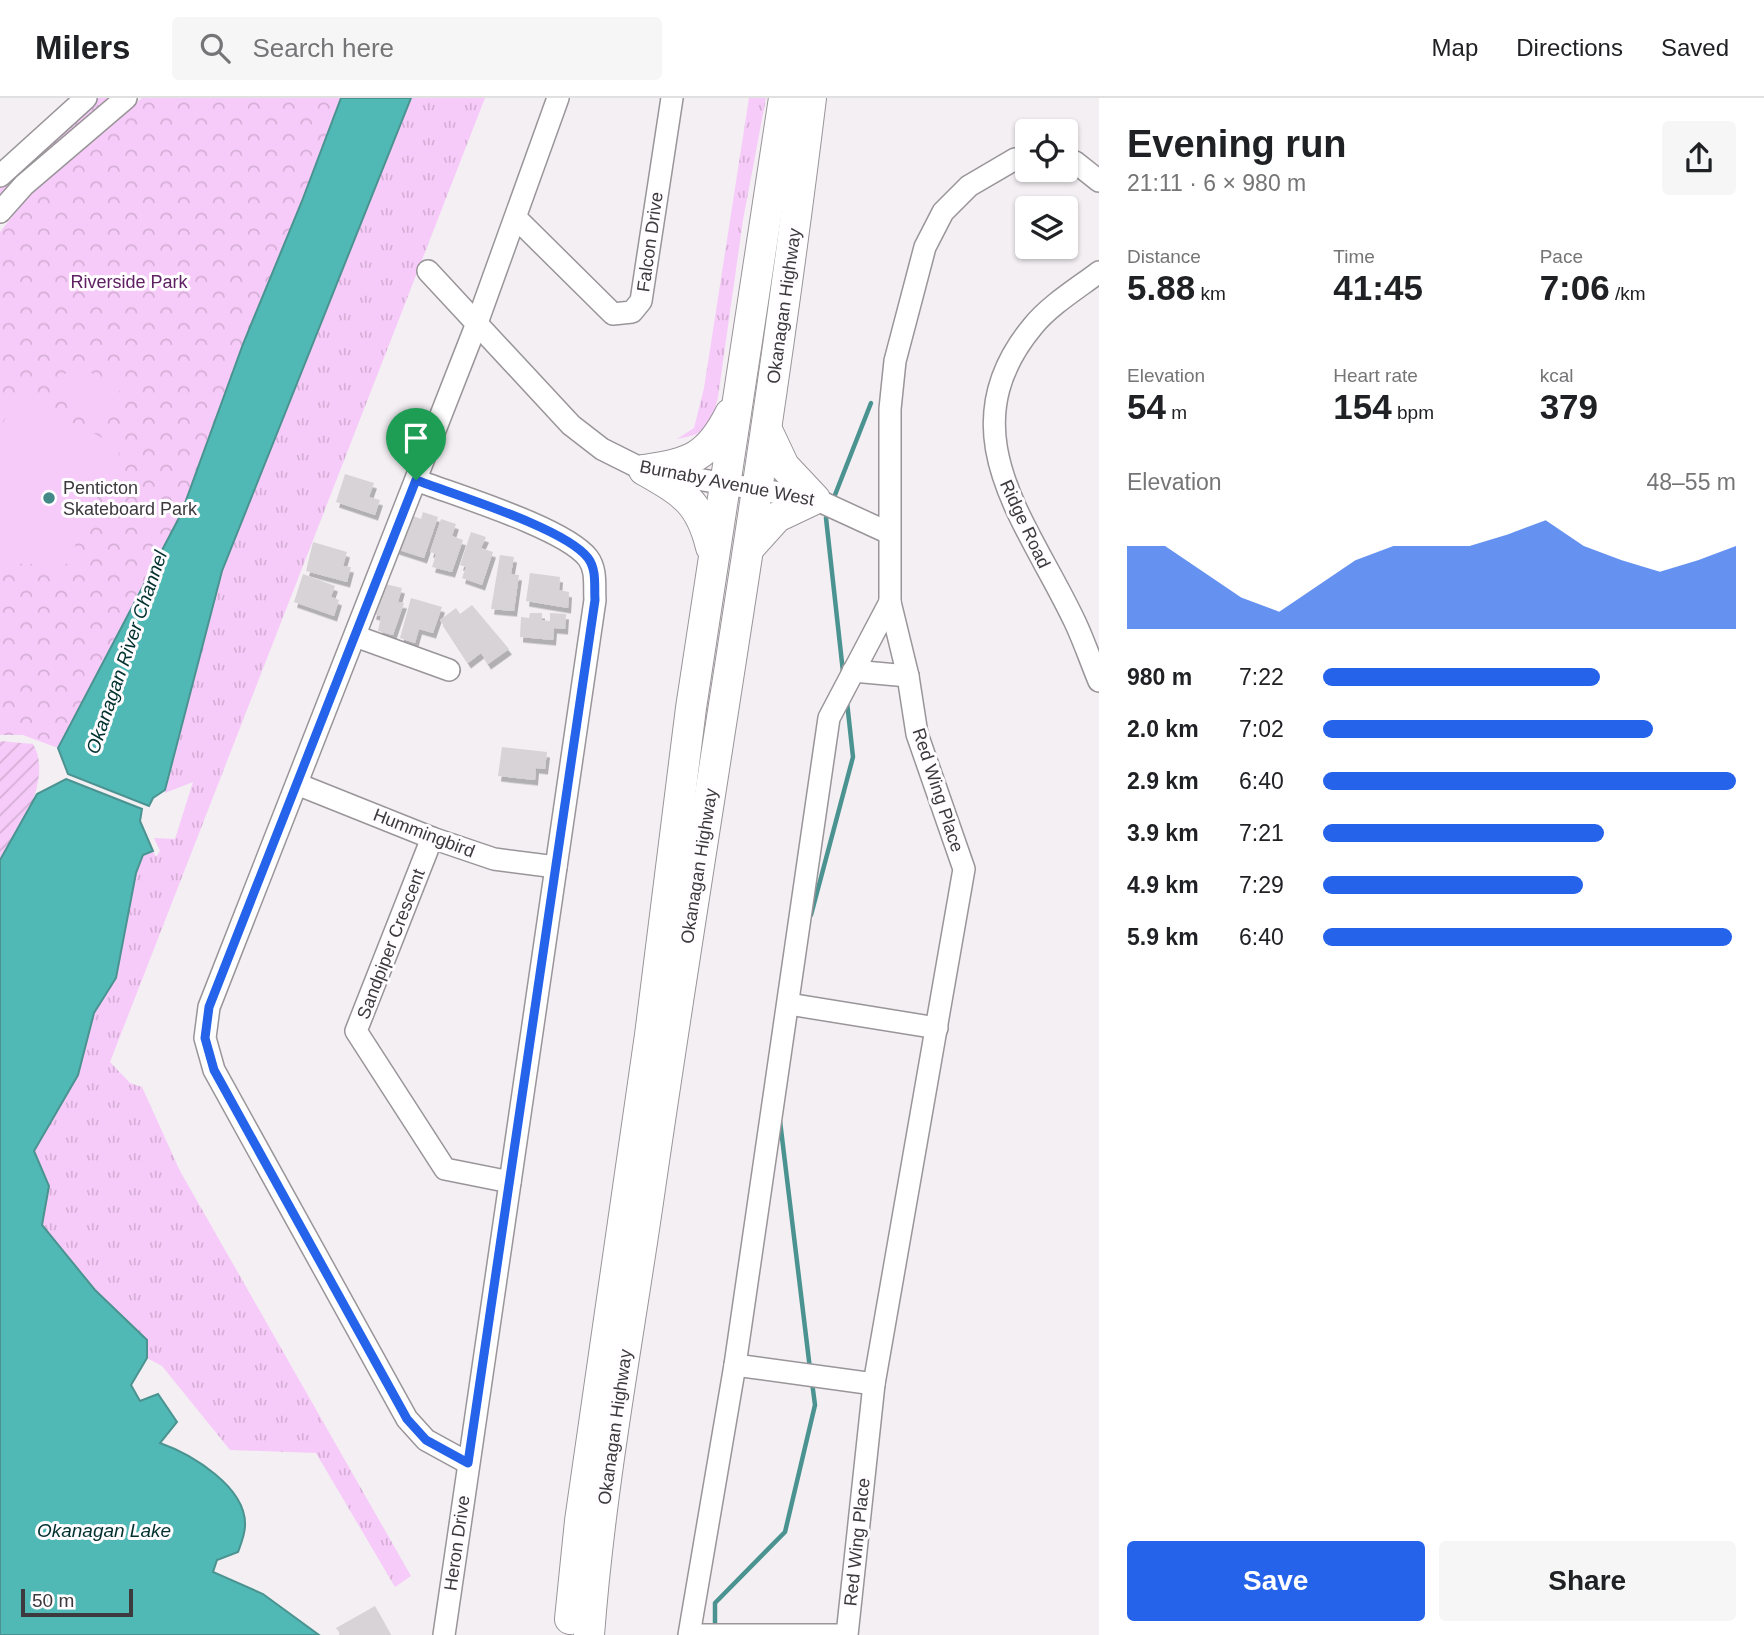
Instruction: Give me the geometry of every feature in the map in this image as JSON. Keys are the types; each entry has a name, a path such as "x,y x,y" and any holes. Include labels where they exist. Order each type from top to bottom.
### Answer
{"highway":[{"name":"Okanagan Highway","path":"569,1635 580,1521 650,1035 723,483 784,98"},
{"name":"Okanagan Highway","path":"589,1635 601,1524 671,1038 759,489 811,98"},
{"path":"643,470 682,464 703,454 720,433 736,401"},
{"path":"750,547 777,517 815,499 784,466 767,430"},
{"path":"643,470 677,488 695,504 705,523 713,556"}],"street":[{"path":"0,176 86,98"},
{"path":"0,212 24,185 125,98"},
{"path":"468,1463 426,1440 407,1419 214,1070 205,1038 209,1007 477,323 558,98"},
{"name":"Falcon Drive","path":"516,218 613,314 632,312 641,301 672,98"},
{"path":"690,1635 735,1365 829,718 890,602 890,409 895,361 925,247 943,212 969,186 1015,159"},
{"path":"1078,164 1099,181"},
{"name":"Burnaby Avenue West","path":"428,271 571,425 602,449 643,470 815,499 889,533"},
{"name":"Ridge Road","path":"1099,271 1034,324 1012,359 998,391 993,428 1000,472 1017,517 1075,622 1099,681"},
{"name":"Heron Drive","path":"416,480 562,537 587,558 594,572 595,600 444,1635"},
{"name":"Red Wing Place","path":"696,1635 847,1635 874,1384 964,869 917,734 908,676 890,602"},
{"path":"355,636 449,670"},
{"path":"853,671 908,676"},
{"name":"Hummingbird","path":"297,784 432,838 494,859 556,867"},
{"name":"Sandpiper Crescent","path":"432,838 356,1031 445,1170 510,1182"},
{"path":"789,1004 937,1028"},
{"path":"735,1365 874,1384"}],"green space":[{"path":"95,98 117,98 0,206 0,183"},
{"name":"Riverside Park","path":"142,98 341,98 243,344 181,514 58,748 23,735 0,735 0,232 27,198"},
{"path":"411,98 485,98 110,1062 130,1083 142,1087 180,1171 411,1576 395,1587 316,1453 230,1450 162,1366 147,1358 147,1339 95,1290 42,1225 49,1186 34,1151 78,1075 94,1013 116,978 136,873 143,855 153,851 156,857 160,851 154,838 175,839 193,782 165,793 222,571"},
{"path":"749,98 766,98 743,220 718,397 706,427 695,434 677,439 694,428 704,388"},
{"path":"71,363 121,388 105,418 55,393"},
{"name":"Penticton Skateboard Park","path":"19,395 118,446 119,454 75,542 76,554 60,570 46,565 0,559 0,428"},
{"path":"0,741 33,744 38,757 39,772 37,788 25,820 0,860"}],"water":[{"name":"Okanagan River Channel","path":"341,98 411,98 222,571 165,790 153,798 149,806 68,774 58,748 181,514 243,344"},
{"name":"Okanagan Lake","path":"66,779 142,809 140,821 153,851 143,855 136,873 116,978 94,1013 78,1075 34,1151 49,1186 42,1225 95,1290 147,1340 147,1358 131,1385 140,1401 158,1394 177,1422 160,1443 187,1455 215,1474 237,1498 243,1512 243,1539 238,1552 217,1560 213,1572 263,1594 319,1635 0,1635 0,860 37,794"}],"building":[{"path":"345,474 374,483 369,497 380,500 375,515 336,502"},
{"path":"423,512 438,517 424,558 396,549 408,514 421,519"},
{"path":"441,519 456,524 452,536 463,540 452,572 432,567 436,554 430,552"},
{"path":"471,532 486,537 481,548 493,552 482,585 462,578 466,567 460,565"},
{"path":"313,542 347,552 343,566 351,567 347,582 306,571"},
{"path":"500,555 514,557 511,574 519,575 514,611 491,609"},
{"path":"530,573 560,577 559,590 569,592 568,608 526,601"},
{"path":"303,574 335,586 331,597 339,600 334,616 294,602"},
{"path":"381,583 402,588 398,602 404,603 393,635 378,631 381,616 373,614"},
{"path":"411,598 442,607 433,633 419,629 415,643 400,638"},
{"path":"472,605 509,649 488,664 481,653 468,663 440,620 456,608 460,614"},
{"path":"530,613 542,613 542,620 550,621 550,613 566,614 565,629 554,628 553,640 520,637 521,617 529,618"},
{"path":"502,747 547,752 545,769 536,768 535,780 498,776"},
{"path":"375,1606 391,1635 341,1635 336,1628"}],"waterway":[{"path":"833,500 871,403"},
{"path":"829,511 826,518 843,672"},
{"path":"811,915 853,757 847,702"},
{"path":"780,1121 810,1369"},
{"path":"715,1628 715,1603 785,1532 815,1405 812,1382"}],"place":[{"name":"Penticton Skateboard Park","path":"49,498"}],"route":[{"path":"416,480 562,537 587,558 594,572 595,600 468,1463 426,1440 407,1419 214,1070 205,1038 209,1007 416,480"}]}
